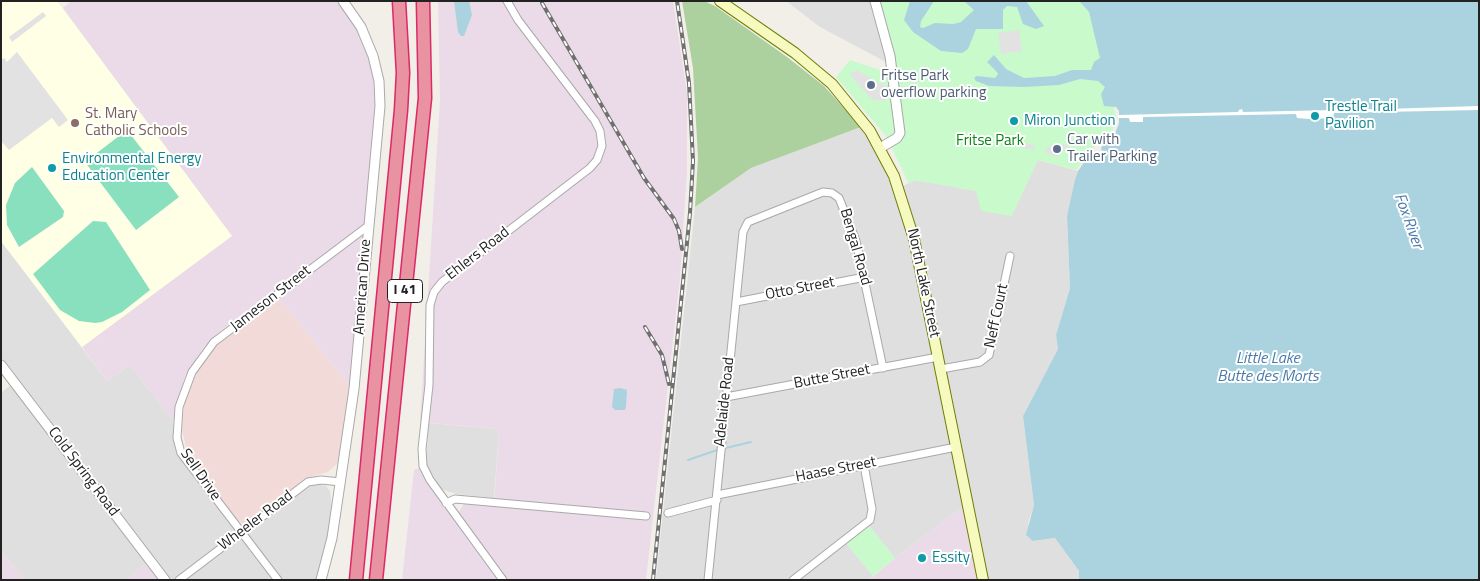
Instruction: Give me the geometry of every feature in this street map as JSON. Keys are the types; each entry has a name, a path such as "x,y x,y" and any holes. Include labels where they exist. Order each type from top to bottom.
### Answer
{"highway":[{"name":"I 41","path":"376,580 425,98 423,1"},
{"name":"I 41","path":"356,580 401,110 403,73 398,2"}],"main road":[{"name":"North Lake Street","path":"720,1 795,53 824,76 854,108 880,148 894,176 907,211 983,580"}],"street":[{"name":"American Drive","path":"321,580 330,549 356,369 380,89 375,63 368,42 343,1"},
{"name":"Ehlers Road","path":"503,580 446,503 427,474 422,457 429,390 429,319 431,299 438,286 447,277 590,168 597,160 602,146 600,131 595,121 518,20 506,1"},
{"path":"875,1 890,56 900,133 897,138 880,148"},
{"name":"Bengal Road","path":"746,224 752,219 819,193 832,193 843,204 856,241 865,277 883,368"},
{"name":"Adelaide Road","path":"708,580 743,232 746,224"},
{"name":"Jameson Street","path":"187,383 198,361 214,342 368,226"},
{"name":"Neff Court","path":"941,369 980,362 989,356 1010,256"},
{"name":"Otto Street","path":"736,302 865,277"},
{"name":"Butte Street","path":"726,397 938,356"},
{"name":"Cold Spring Road","path":"1,365 165,580"},
{"name":"Sell Drive","path":"187,383 179,407 178,444 186,459 278,580"},
{"name":"Haase Street","path":"668,513 717,497 956,447"},
{"path":"792,580 870,520 872,509 864,465"},
{"name":"Wheeler Road","path":"179,580 308,482 321,480 341,482"},
{"path":"446,503 454,499 646,516"}],"shaded area":[{"name":"St. Mary Catholic Schools","path":"1,1 57,1 232,236 82,347 1,241"},
{"path":"71,1 339,1 352,19 368,52 375,84 375,103 351,387 273,291 219,332 203,348 185,376 173,421 130,365 107,381 82,347 231,236 63,8"},
{"path":"438,1 673,1 687,93 687,171 680,278 646,580 402,580 414,470 419,468 454,519 464,504 494,506 499,429 420,422 440,100"},
{"path":"786,1 871,1 885,49 886,62 820,27"},
{"path":"43,12 46,16 12,42 9,37"},
{"path":"1019,30 1022,51 1001,54 998,33"},
{"path":"17,52 68,120 59,127 52,118 9,150 1,141 1,60 4,58 7,62"},
{"name":"Fritse Park overflow parking","path":"857,70 889,87 890,95 885,101 873,100 855,81 850,74"},
{"path":"861,127 883,161 905,216 964,506 895,558 869,526 846,543 873,576 869,580 656,580 695,207 751,168"},
{"path":"995,138 1034,145 1034,150 994,142"},
{"name":"Car with Trailer Parking","path":"1052,144 1069,145 1057,157 1044,152"},
{"path":"1038,160 1078,171 1067,216 1070,288 1056,335 1058,349 1023,416 1034,505 1028,523 1033,541 1055,538 1079,571 1079,580 983,580 899,188 915,180 977,191"},
{"path":"1,241 107,381 130,365 173,421 174,440 187,466 241,537 308,486 316,484 326,486 330,491 332,510 325,551 317,580 171,580 1,358"},
{"path":"278,297 351,387 341,450 337,464 328,472 307,478 249,522 242,523 238,521 187,452 182,430 184,403 197,371 216,345"},
{"path":"12,384 148,562 126,580 24,580 1,550 1,393"},
{"path":"429,423 499,429 494,498 457,494 440,489 426,465"},
{"path":"964,506 977,580 869,580 895,558"},
{"path":"1,550 24,580 1,580"},
{"path":"148,562 160,577 156,580 126,580"}],"green space":[{"path":"682,1 704,1 715,6 824,86 861,127 751,168 695,207 698,158 693,68"},
{"name":"Fritse Park","path":"880,1 1079,1 1089,12 1110,86 1117,121 1108,138 1100,140 1076,170 1038,160 1012,216 981,211 976,191 915,180 909,184 886,136 836,77 850,60 892,74 895,68"},
{"path":"127,130 179,197 136,230 85,162"},
{"path":"32,167 64,211 63,217 19,247 7,225 6,205 15,183"},
{"path":"93,221 106,222 150,290 122,312 102,322 95,323 79,321 60,310 33,274"},
{"path":"869,526 895,558 873,576 846,543"}],"water":[{"path":"454,1 469,1 472,15 464,36 461,36 458,32"},
{"path":"910,1 934,1 921,21 920,27 923,28 935,23 953,24 961,22 974,10 964,1 1026,1 1044,26 1036,29 1023,24 1017,7 1007,6 1003,10 1003,29 976,29 968,49 962,53 941,51 913,32 904,20"},
{"name":"Little Lake Butte des Morts","path":"1079,1 1479,1 1479,580 1079,580 1079,571 1055,538 1033,541 1026,535 1034,505 1023,416 1058,349 1056,335 1070,288 1067,216 1075,180 1078,171 1085,161 1104,159 1107,152 1101,150 1103,142 1111,144 1119,123 1119,111 1116,107 1104,106 1101,94 1105,87 1098,81 1080,79 1059,85 1024,87 989,86 976,81 974,78 977,76 995,78 997,76 998,73 987,62 994,55 1006,69 1024,78 1055,76 1072,70 1091,70 1094,62 1100,58 1089,12"},
{"path":"614,389 627,390 626,407 625,410 615,410 612,407"}],"pier":[{"path":"1382,106 1385,106 1385,109 1479,106 1479,110 1334,113 1333,118 1309,119 1297,118 1296,114 1143,117 1143,122 1130,122 1129,118 1118,118 1118,115 1238,112 1242,109 1243,112 1381,109"}],"waterway":[{"path":"726,448 751,442"},
{"path":"688,460 717,450"}],"railway":[{"path":"653,580 690,213 693,161 689,83 677,1"},
{"path":"542,3 644,178 674,219 679,231 682,249"},
{"path":"645,327 662,355 669,384"}],"place":[{"name":"Fritse Park overflow parking","path":"871,85"},
{"name":"Trestle Trail Pavilion","path":"1315,116"},
{"name":"Miron Junction","path":"1014,121"},
{"name":"St. Mary Catholic Schools","path":"75,123"},
{"name":"Car with Trailer Parking","path":"1057,149"},
{"name":"Environmental Energy Education Center","path":"52,168"},
{"name":"Essity","path":"922,558"}],"water label":[{"name":"Fox River","path":"1408,221"}]}
